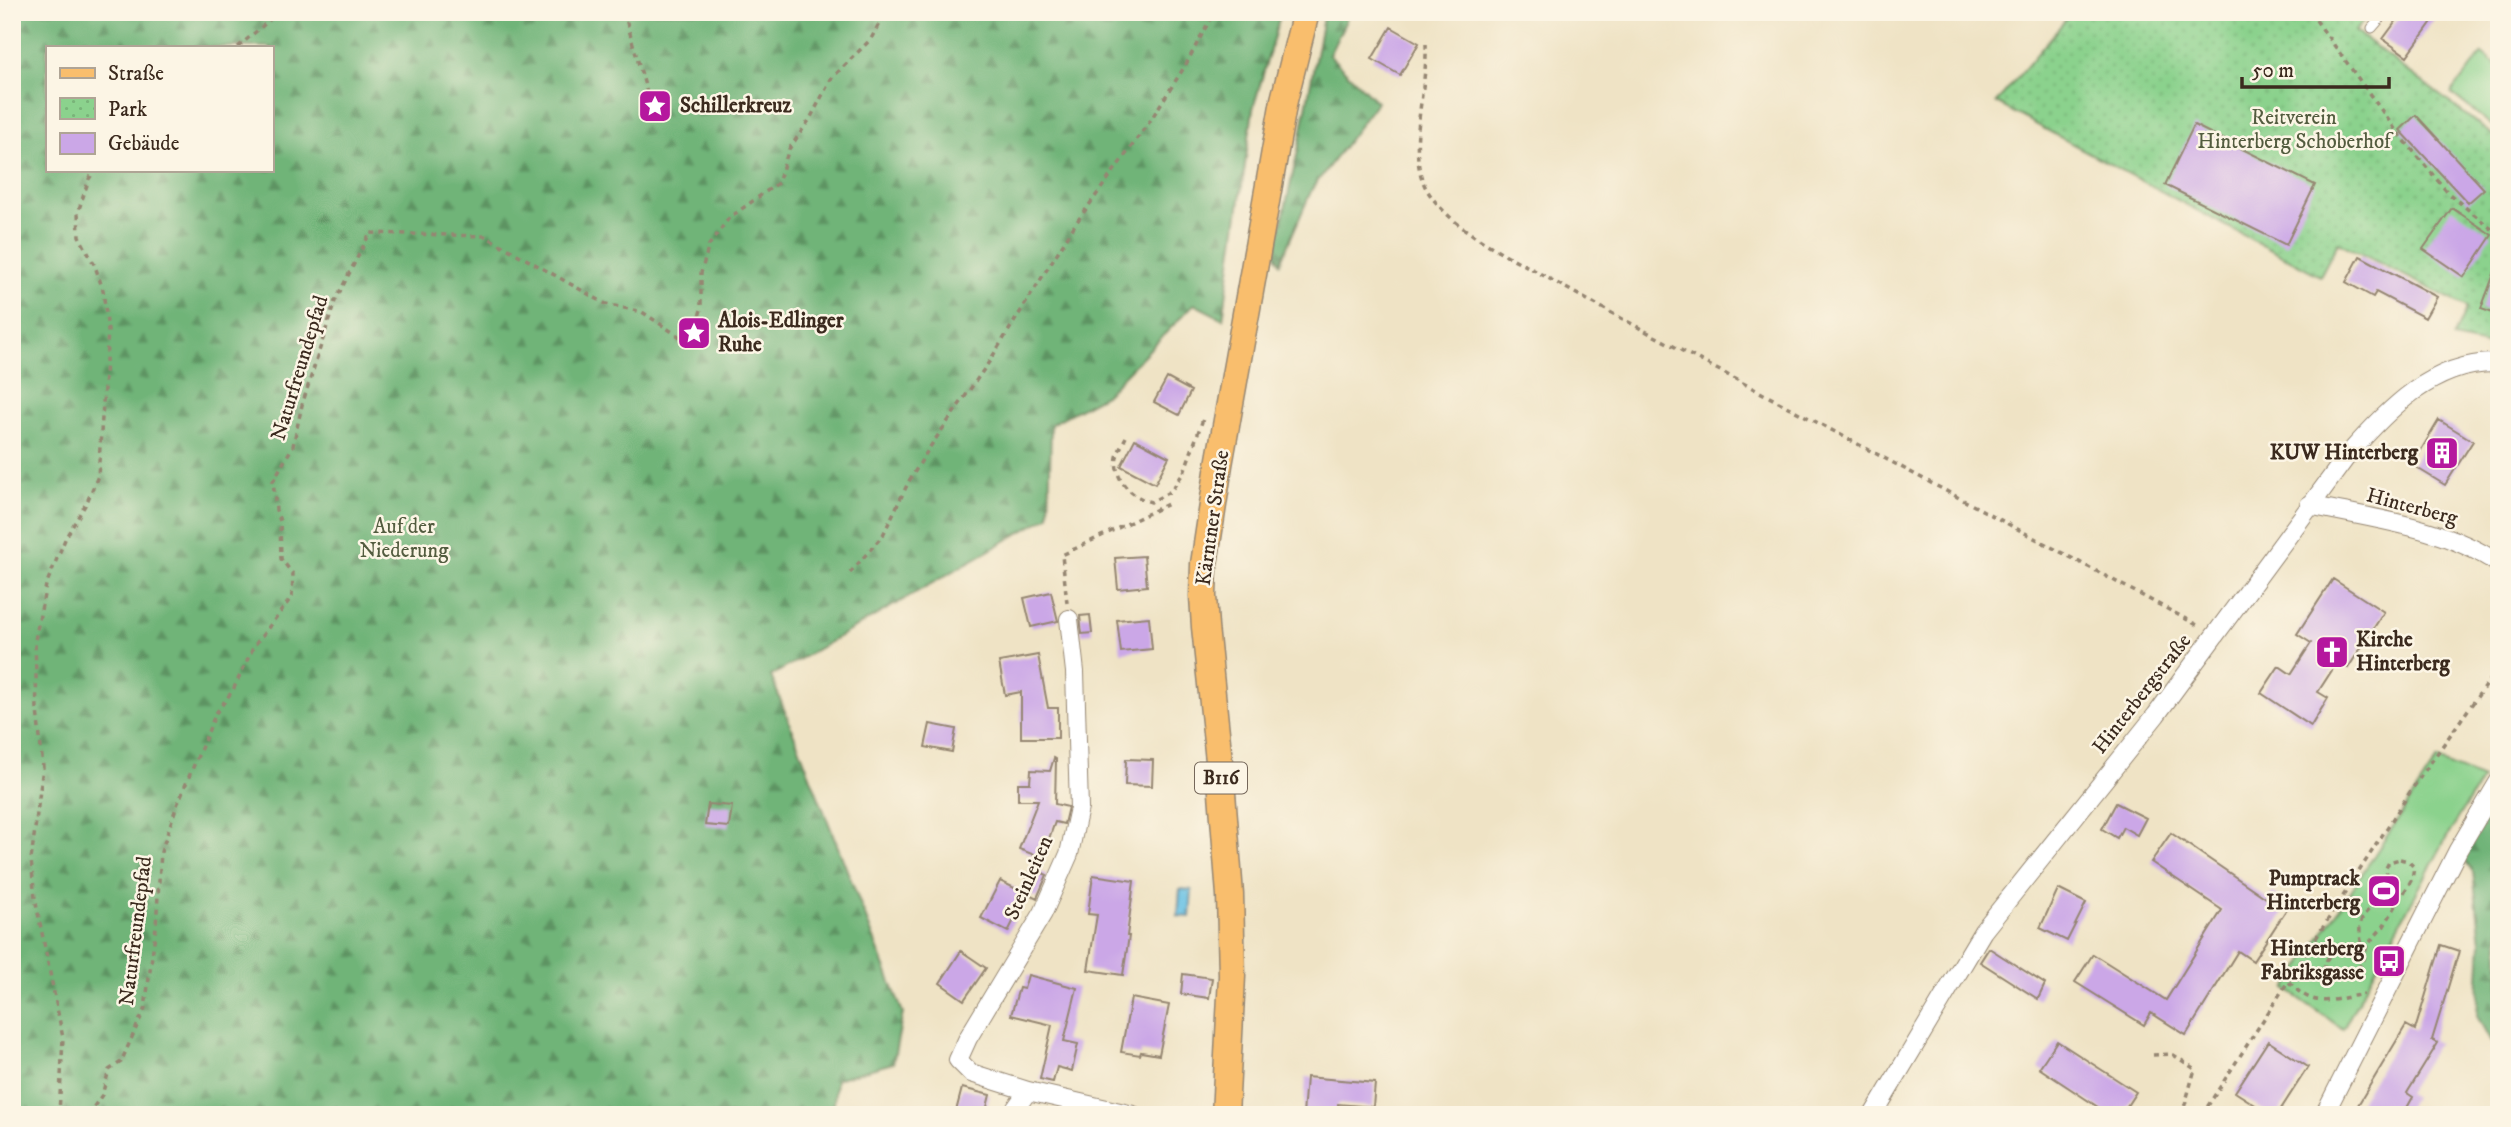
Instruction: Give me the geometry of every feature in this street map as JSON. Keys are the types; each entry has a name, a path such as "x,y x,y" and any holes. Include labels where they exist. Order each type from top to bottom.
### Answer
{"main road":[{"name":"Kärntner Straße","path":"1225,1115 1233,976 1221,780 1205,627 1205,564 1219,464 1284,100 1306,12"}],"street":[{"name":"Hinterbergstraße","path":"1873,1115 1983,931 2156,715 2355,446 2409,395 2431,379 2461,368 2499,363"},
{"name":"Hinterberg","path":"2309,505 2427,530 2459,542 2499,564"},
{"name":"Steinleiten","path":"1069,619 1075,672 1079,808 1069,853 1042,913 968,1038 958,1060 971,1073 1028,1091 1107,1112 1133,1115"},
{"path":"2324,1115 2458,850 2499,781"},
{"path":"1011,1115 1028,1091"}],"lane":[{"path":"2372,28 2386,12"}],"path":[{"path":"239,46 279,12"},
{"path":"624,12 649,100"},
{"name":"Naturfreundepfad","path":"88,1115 102,1095 109,1070 121,1062 145,1009 156,926 161,852 177,805 216,713 233,690 254,646 292,597 293,574 281,559 280,521 273,481 293,446 302,405 335,301 370,233 485,236 606,304 642,312 683,339 694,333 701,310 701,274 709,245 729,218 778,183 789,149 810,119 831,79 871,39 885,12"},
{"path":"850,573 883,535 909,481 930,447 989,362 1076,223 1148,124 1185,66 1214,12"},
{"path":"2310,12 2395,129 2448,193 2499,235"},
{"path":"1426,44 1419,165 1426,188 1442,210 1463,227 1590,302 2216,635"},
{"path":"59,1115 63,1038 35,898 32,860 43,767 37,710 35,640 46,585 66,537 87,502 98,476 108,331 103,290 79,236 78,212 94,172"},
{"path":"1126,437 1116,468 1125,486 1138,498 1150,502 1171,491 1184,472 1205,412"},
{"path":"1069,619 1062,555 1170,503"},
{"path":"2203,1115 2412,789 2499,666"},
{"path":"2400,859 2408,861 2414,867 2412,879 2384,926 2367,945 2364,963 2348,975 2330,974 2325,969 2334,949 2352,946 2361,940 2359,929 2364,913 2391,891 2391,880 2385,870 2389,862 2400,859"},
{"path":"2289,982 2306,997 2328,1003 2386,991"},
{"path":"2152,1055 2172,1054 2195,1069 2182,1115"}],"green space":[{"name":"Auf der Niederung","path":"12,12 1281,12 1253,109 1223,319 1194,304 1105,395 1051,424 1049,516 771,676 903,1013 893,1063 836,1079 833,1115 12,1115"},
{"path":"1324,12 1350,12 1329,55 1377,102 1312,189 1280,263 1275,253 1298,151"},
{"name":"Reitverein Hinterberg Schoberhof","path":"2072,12 2372,12 2355,31 2499,140 2499,348 2453,338 2467,307 2338,242 2320,276 1996,103"},
{"path":"2482,54 2499,67 2499,131 2451,93"},
{"name":"Pumptrack Hinterberg","path":"2437,760 2482,779 2444,842 2343,1029 2286,989"},
{"path":"2499,781 2499,1115 2493,1115 2494,1047 2477,1016 2481,942 2473,872 2458,850"}],"water":[{"path":"1180,889 1192,890 1190,917 1178,916"}],"building":[{"path":"2403,12 2439,12 2407,56 2383,39"},
{"path":"1391,27 1419,43 1400,75 1372,59"},
{"path":"2416,115 2484,189 2468,203 2400,130"},
{"path":"2194,125 2315,185 2286,245 2165,185"},
{"path":"2452,208 2492,235 2464,277 2423,249"},
{"path":"2360,256 2437,297 2425,318 2376,292 2373,297 2346,282"},
{"path":"2499,266 2499,315 2481,309"},
{"path":"1167,378 1191,391 1179,415 1154,402"},
{"name":"KUW Hinterberg","path":"2439,420 2473,441 2445,485 2412,465"},
{"path":"1135,439 1169,457 1155,484 1121,466"},
{"path":"1144,556 1147,586 1118,589 1115,558"},
{"name":"Kirche Hinterberg","path":"2333,579 2384,612 2348,668 2338,661 2318,692 2328,698 2311,726 2261,693 2279,666 2291,674 2311,643 2297,634"},
{"path":"1051,592 1058,621 1031,627 1024,598"},
{"path":"1090,615 1092,633 1082,634 1080,616"},
{"path":"1149,617 1152,649 1121,652 1117,620"},
{"path":"1038,655 1048,708 1058,708 1058,738 1021,738 1021,692 1005,695 999,662"},
{"path":"930,724 956,729 952,752 925,747"},
{"path":"1054,758 1055,804 1068,807 1064,824 1055,822 1042,858 1019,849 1038,800 1018,800 1018,783 1030,783 1031,770 1050,771"},
{"path":"1126,759 1153,760 1152,786 1125,785"},
{"path":"2116,803 2146,818 2137,835 2123,827 2117,838 2102,829"},
{"path":"708,804 732,806 729,827 705,825"},
{"path":"2171,833 2269,900 2273,893 2290,904 2253,961 2238,951 2186,1035 2151,1013 2144,1025 2075,982 2093,954 2166,1000 2222,910 2151,862"},
{"path":"1032,868 1047,875 1037,898 1021,890"},
{"path":"1093,875 1134,881 1123,975 1088,970 1097,915 1088,914"},
{"path":"1000,881 1027,894 1008,932 981,918"},
{"path":"2058,889 2086,903 2067,941 2040,928"},
{"path":"2441,945 2459,951 2432,1040 2438,1043 2407,1093 2413,1097 2403,1115 2352,1115 2406,1025 2415,1030"},
{"path":"1989,948 2045,984 2038,999 1980,962"},
{"path":"961,951 986,968 964,1000 940,983"},
{"path":"1183,974 1212,978 1209,998 1181,994"},
{"path":"1028,975 1077,988 1064,1041 1078,1044 1072,1071 1057,1067 1053,1082 1040,1079 1052,1025 1011,1015 1019,988 1024,989"},
{"path":"1131,998 1169,1005 1159,1055 1121,1052"},
{"path":"2057,1041 2136,1092 2121,1115 2110,1115 2039,1068"},
{"path":"2268,1041 2308,1067 2277,1115 2271,1115 2235,1092"},
{"path":"1306,1077 1375,1083 1373,1107 1338,1104 1337,1115 1303,1115"},
{"path":"962,1088 990,1095 985,1115 955,1115"}],"place":[{"name":"Schillerkreuz","path":"655,106"},
{"name":"Alois-Edlinger Ruhe","path":"694,333"},
{"name":"KUW Hinterberg","path":"2442,453"},
{"name":"Kirche Hinterberg","path":"2332,652"},
{"name":"Pumptrack Hinterberg","path":"2384,891"},
{"name":"Hinterberg Fabriksgasse","path":"2389,961"}]}
